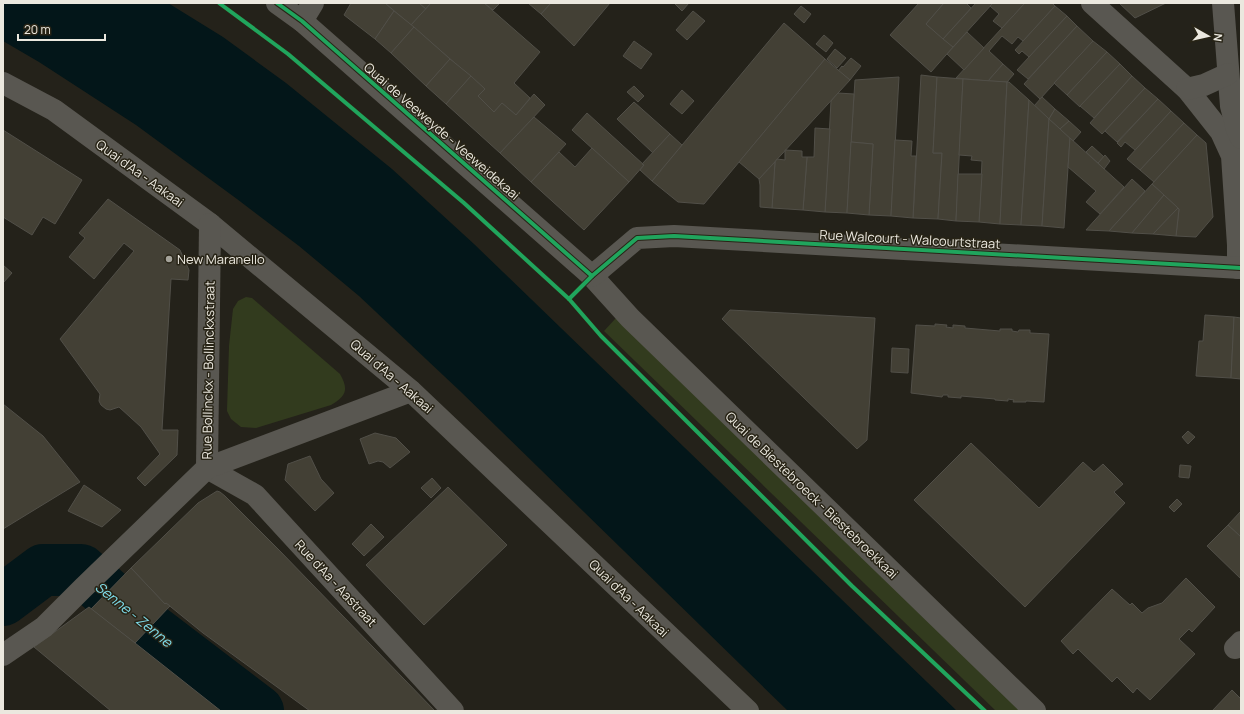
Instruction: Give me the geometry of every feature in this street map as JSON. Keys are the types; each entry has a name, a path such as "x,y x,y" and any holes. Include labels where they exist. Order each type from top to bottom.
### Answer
{"street":[{"name":"Quai de Veeweyde - Veeweidekaai","path":"277,3 308,12 592,276"},
{"path":"1092,3 1187,89 1221,132 1236,147"},
{"path":"1223,3 1231,106 1237,129 1238,245 1240,268"},
{"path":"1187,89 1204,85 1228,74"},
{"name":"Quai d'Aa - Aakaai","path":"3,83 54,110 210,224 412,391 748,711"},
{"name":"Rue Bollinckx - Bollinckxstraat","path":"207,468 210,224"},
{"name":"Rue Walcourt - Walcourtstraat","path":"592,276 637,238 674,236 1240,268"},
{"name":"Quai de Biestebroeck - Biestebroekkaai","path":"592,276 630,318 1035,711"},
{"name":"Rue Bollinckx - Bollinckxstraat","path":"3,655 44,627 207,468 412,391"},
{"name":"Rue d'Aa - Aastraat","path":"207,468 255,494 453,711"}],"green space":[{"path":"246,297 252,298 340,374 345,388 340,399 331,405 256,428 241,427 231,419 227,411 229,346 233,309 238,301"},
{"path":"616,318 1023,711 996,711 604,331"}],"shaded area":[{"path":"3,3 168,3 223,37 286,83 392,169 474,244 957,711 788,711 461,392 359,296 299,246 136,125 39,62 3,41"}],"building":[{"path":"351,3 385,3 394,11 375,39 344,15"},
{"path":"385,3 419,3 426,9 411,25"},
{"path":"419,3 431,3 426,9"},
{"path":"431,3 484,3 540,52 514,83 530,98 516,115 502,103 494,112 478,96 485,89 411,25"},
{"path":"484,3 500,3 493,10"},
{"path":"528,3 551,3 541,14"},
{"path":"551,3 610,3 574,46 541,14"},
{"path":"674,3 689,3 682,11"},
{"path":"919,3 944,3 926,24 953,47 931,72 890,35"},
{"path":"944,3 966,3 971,8 943,39 926,24"},
{"path":"976,3 993,3 953,47 943,39"},
{"path":"993,3 1025,3 1002,28 993,21 999,14 990,6"},
{"path":"1025,3 1052,3 1055,6 1023,41 1018,37 1012,44 1002,36 989,51 1003,64 988,81 956,78"},
{"path":"1119,3 1166,3 1135,18"},
{"path":"801,6 811,14 804,23 794,14"},
{"path":"1055,6 1067,16 1029,57 1022,51 1019,54 1015,50"},
{"path":"394,11 414,27 391,53 375,39"},
{"path":"693,11 705,21 687,40 676,30"},
{"path":"1067,16 1077,26 1028,79 1017,70"},
{"path":"784,23 825,59 704,204 678,202 652,181"},
{"path":"1077,26 1093,41 1040,99 1024,84"},
{"path":"414,27 450,59 426,86 391,53"},
{"path":"967,32 984,48 964,70 947,54"},
{"path":"824,35 833,43 826,52 816,44"},
{"path":"634,41 652,54 641,69 623,56"},
{"path":"1093,41 1107,52 1067,95 1054,83"},
{"path":"835,49 846,58 837,68 827,59"},
{"path":"1107,52 1120,64 1080,107 1067,95"},
{"path":"851,58 861,66 850,80 838,71"},
{"path":"450,59 471,76 446,104 426,86"},
{"path":"825,59 850,80 759,179 739,162"},
{"path":"1003,64 1014,74 1007,82 988,81"},
{"path":"1120,64 1132,76 1094,118 1080,106"},
{"path":"921,75 937,77 933,153 942,153 938,219 913,218"},
{"path":"471,76 485,89 478,96 494,112 502,103 516,115 534,94 545,105 500,153 446,104"},
{"path":"1132,76 1145,88 1102,134 1090,123"},
{"path":"899,77 891,216 869,215 873,144 851,142 855,80"},
{"path":"937,77 963,79 956,221 938,219 942,153 933,153"},
{"path":"963,79 1007,82 1000,224 979,222 982,161 971,160 972,156 959,155"},
{"path":"1007,82 1009,82 1029,100 1021,225 1000,224"},
{"path":"634,86 644,96 638,102 627,92"},
{"path":"1145,88 1158,99 1117,142 1105,131"},
{"path":"682,90 694,101 682,114 670,104"},
{"path":"838,93 854,94 847,213 825,212 831,101"},
{"path":"1042,97 1055,109 1049,119 1034,106"},
{"path":"1158,99 1171,111 1135,150 1125,142 1121,147 1117,143"},
{"path":"1029,100 1049,119 1042,226 1021,225"},
{"path":"634,102 670,134 653,153 617,119"},
{"path":"1055,109 1069,121 1060,129 1049,119"},
{"path":"1171,111 1184,123 1140,170 1127,159"},
{"path":"587,113 644,165 629,182 572,130"},
{"path":"534,117 566,144 531,182 500,153"},
{"path":"1049,119 1070,138 1064,228 1042,226"},
{"path":"1069,121 1081,132 1073,141 1060,129"},
{"path":"1184,123 1197,135 1154,182 1140,170"},
{"path":"815,128 830,129 825,212 803,210 807,157 814,157"},
{"path":"3,130 82,180 55,224 43,217 32,235 3,217"},
{"path":"670,134 682,145 652,181 640,170 644,165 642,164"},
{"path":"1197,135 1206,143 1213,217 1196,237 1176,236 1179,209 1152,184"},
{"path":"1070,138 1124,187 1100,214 1086,202 1096,191 1068,167"},
{"path":"895,140 912,141 911,156 916,156 913,218 891,216"},
{"path":"851,142 873,144 869,215 847,213"},
{"path":"1092,146 1104,157 1098,163 1086,152"},
{"path":"592,148 629,182 584,230 531,182 559,152 575,167"},
{"path":"785,150 802,151 802,157 807,157 803,210 772,208 775,162 777,159 785,160"},
{"path":"1105,155 1110,161 1104,169 1098,163"},
{"path":"775,162 772,208 760,207 759,179"},
{"path":"958,174 982,174 979,222 956,221"},
{"path":"1132,179 1145,191 1109,231 1086,230"},
{"path":"1152,184 1164,195 1132,233 1109,231"},
{"path":"1164,195 1178,208 1153,234 1132,233"},
{"path":"108,199 180,250 189,270 188,280 171,279 162,430 178,430 177,455 145,486 137,478 160,454 141,427 119,407 110,410 101,405 99,401 100,394 60,339 134,251 124,243 94,279 69,257 85,238 79,233"},
{"path":"1178,208 1176,236 1153,234"},
{"path":"3,265 12,273 3,283"},
{"path":"730,310 875,318 867,440 857,449 722,319"},
{"path":"1205,315 1234,317 1231,378 1196,376 1199,341 1203,341"},
{"path":"1234,317 1241,318 1241,379 1231,378"},
{"path":"935,324 947,325 946,327 953,328 953,325 965,326 965,328 1000,331 1000,329 1012,329 1012,331 1018,332 1019,330 1030,330 1030,333 1049,334 1044,402 1013,402 1014,400 1008,399 1008,401 961,396 961,398 948,397 948,395 943,395 942,397 911,393 916,325 935,326"},
{"path":"892,348 909,349 908,373 891,372"},
{"path":"3,404 43,436 80,482 3,529"},
{"path":"1188,431 1195,437 1188,444 1182,437"},
{"path":"375,433 396,438 410,452 390,468 383,462 378,461 369,464 360,439"},
{"path":"971,443 1039,508 1083,462 1094,472 1103,464 1123,484 1114,492 1125,503 1025,607 914,500"},
{"path":"310,456 321,479 334,493 315,511 285,480 288,464"},
{"path":"1180,465 1191,466 1189,478 1179,477"},
{"path":"432,478 441,488 431,498 421,488"},
{"path":"84,485 121,510 102,527 68,511"},
{"path":"448,487 507,545 424,625 366,565"},
{"path":"217,491 225,496 279,550 435,711 310,711 203,633 166,603 165,604 131,568 198,503"},
{"path":"1177,499 1182,504 1174,512 1169,507"},
{"path":"1241,511 1241,537 1228,525"},
{"path":"371,524 384,537 364,556 352,544"},
{"path":"1228,525 1241,537 1241,579 1207,546"},
{"path":"131,568 165,604 166,603 170,606 135,643 91,609"},
{"path":"1186,578 1215,607 1192,632 1189,629 1179,639 1195,654 1150,700 1137,688 1133,693 1117,677 1112,682 1078,649 1073,654 1061,641 1112,589 1130,605 1132,603 1142,613 1148,608 1162,603"},
{"path":"89,607 221,711 111,711 34,647"},
{"path":"1232,690 1241,699 1241,711 1212,711"}],"waterway":[{"name":"Senne - Zenne","path":"3,600 43,570 81,570 132,615 258,711"}],"cycle path":[{"path":"219,3 288,54 464,203 569,299 601,336 852,586 985,711"},
{"path":"277,3 302,21 592,276"},
{"path":"569,299 592,276 637,238 674,236 1241,268"}],"place":[{"name":"New Maranello","path":"169,259"}]}
